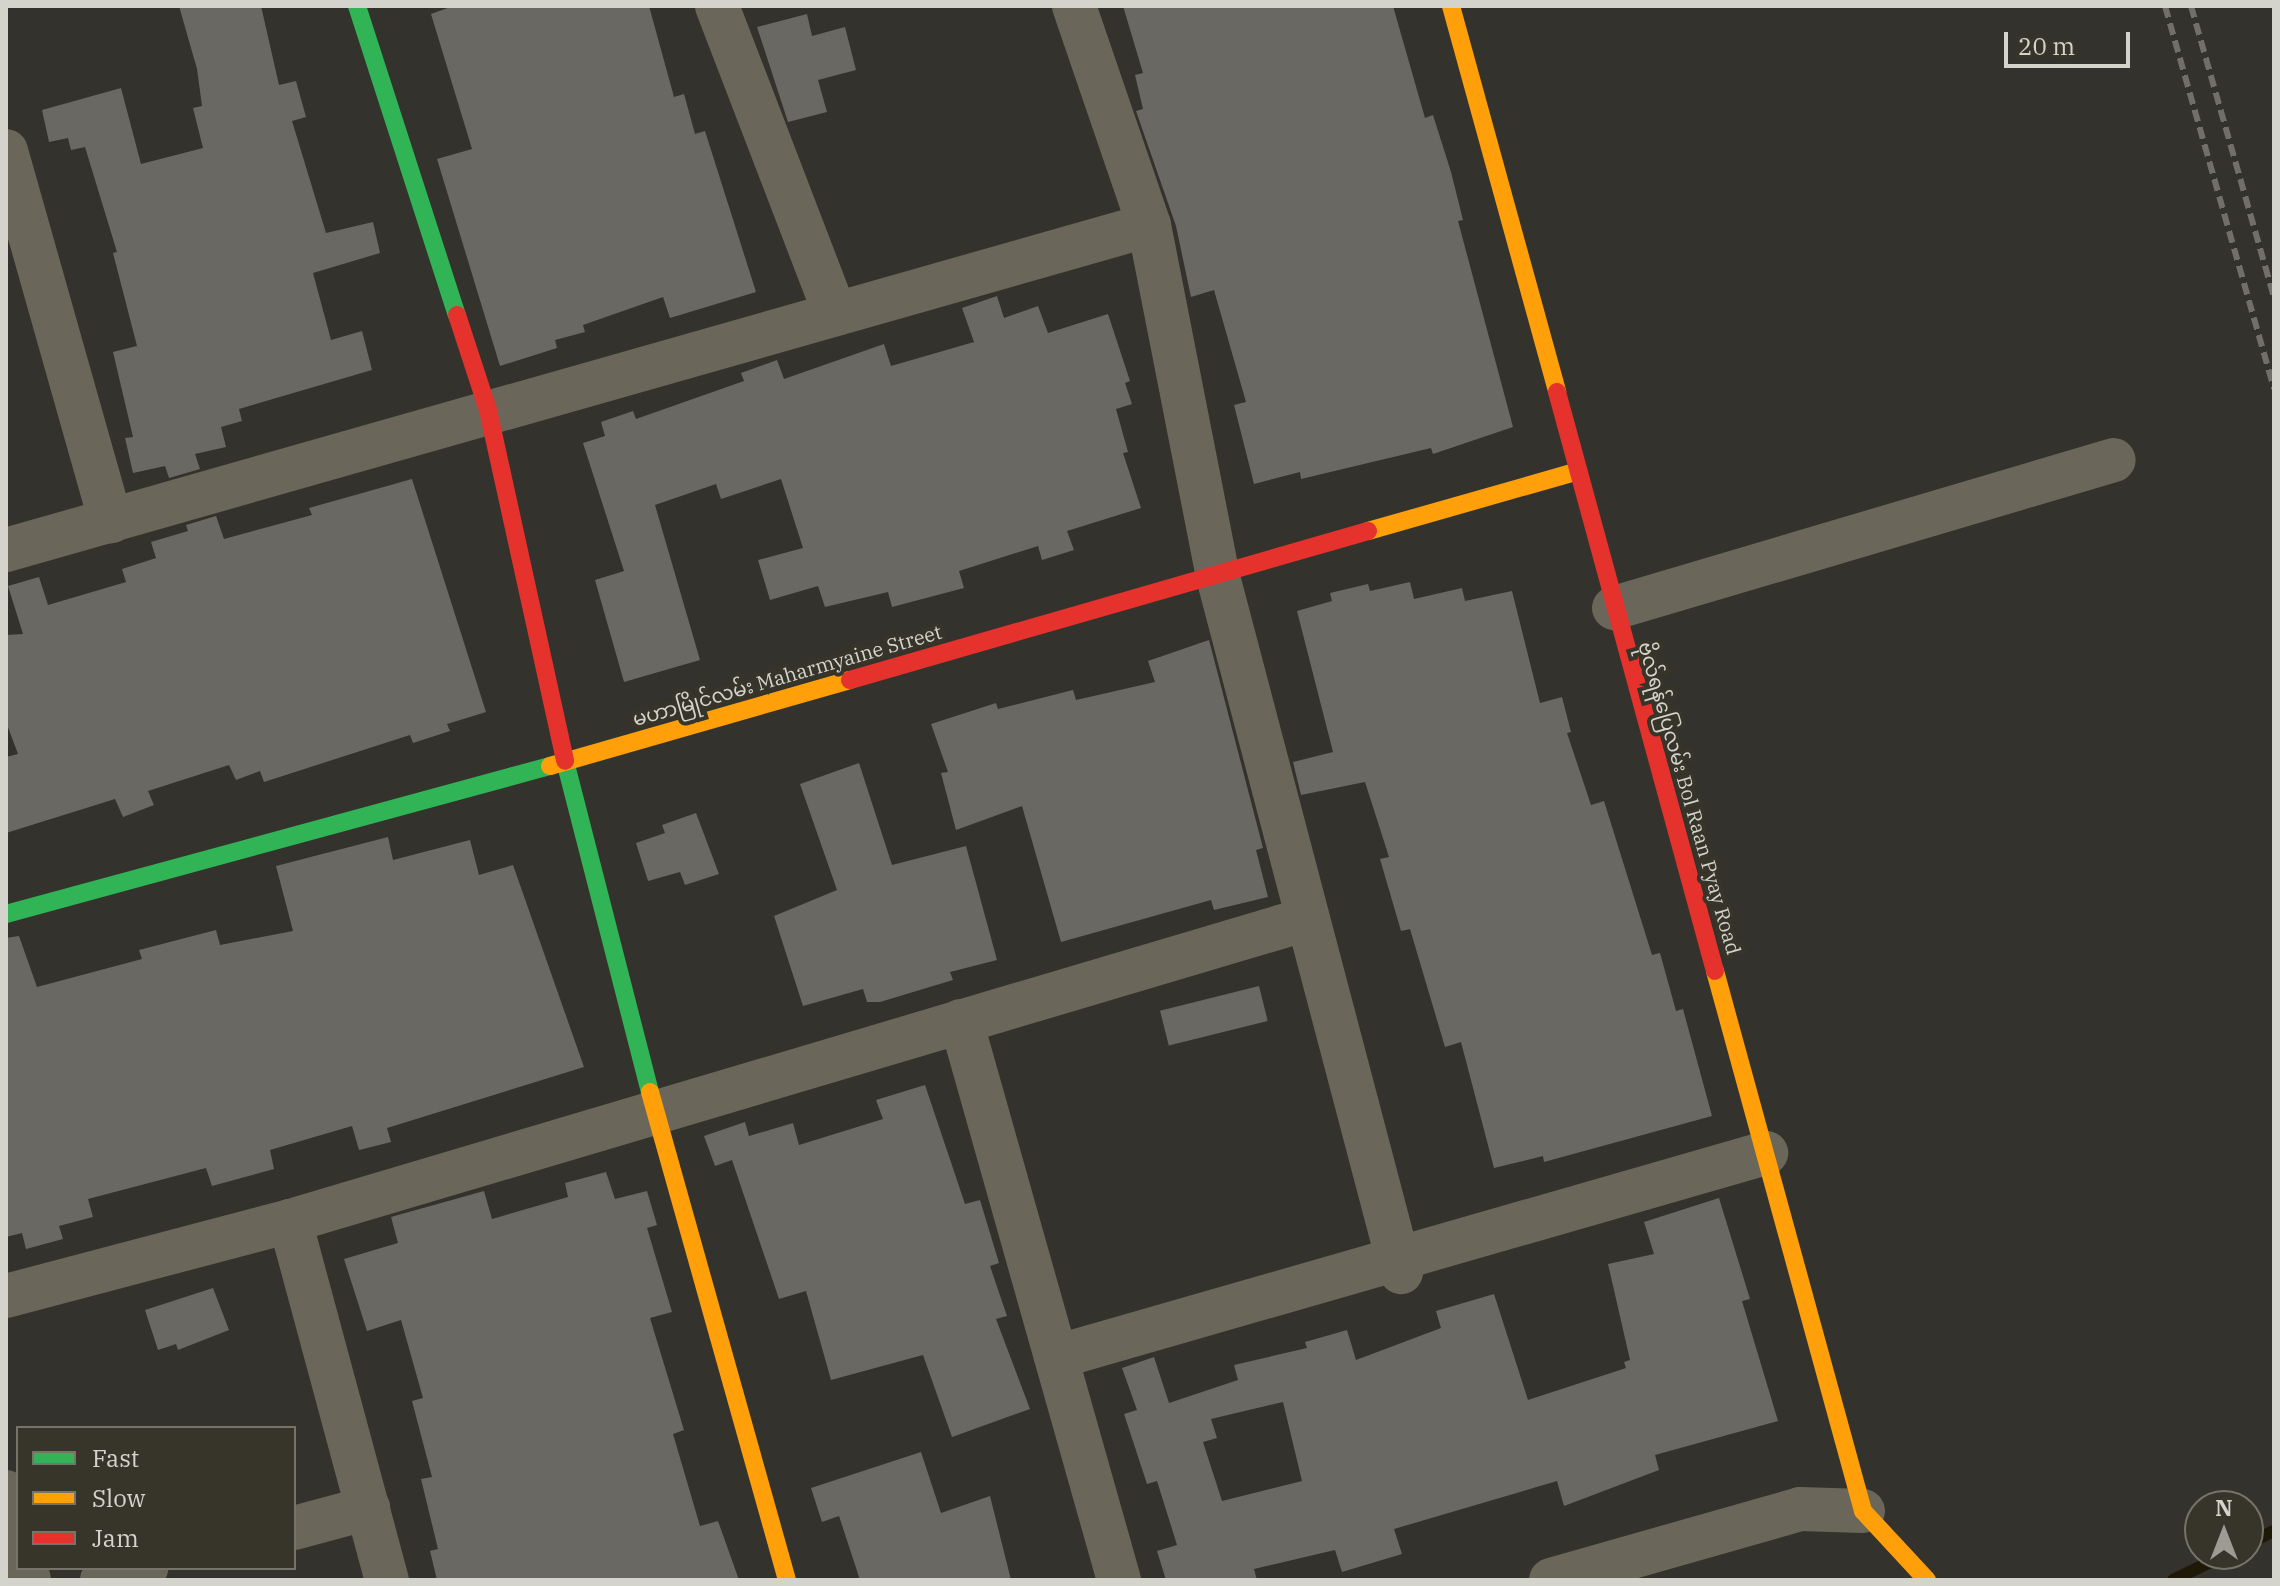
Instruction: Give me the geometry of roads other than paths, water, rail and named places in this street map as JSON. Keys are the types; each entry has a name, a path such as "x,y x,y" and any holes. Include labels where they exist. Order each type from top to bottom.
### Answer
{"street":[{"path":"357,6 488,410 565,762 655,1110 787,1580"},
{"path":"1074,6 1149,225 1217,573 1399,1266"},
{"name":"ဗိုလ်ရန်ပြေလမ်း Bol Raan Pyay Road","path":"1451,6 1863,1511 1927,1580"},
{"path":"723,7 835,314"},
{"path":"6,151 14,210 111,521"},
{"path":"6,550 488,410 1149,225"},
{"path":"1614,608 2114,460"},
{"name":"မဟာမြိုင်လမ်း Maharmyaine Street","path":"6,914 565,762 1578,471"},
{"path":"6,1296 290,1221 655,1110 1307,919"},
{"path":"961,1021 1119,1580"},
{"path":"1056,1357 1399,1266 1766,1153"},
{"path":"290,1221 387,1580"},
{"path":"6,1492 16,1530"},
{"path":"296,1527 368,1508"},
{"path":"1551,1580 1800,1509 1863,1511"},
{"path":"102,1580 139,1570"}],"waterway":[{"path":"2264,1536 2274,1531"},
{"path":"2173,1580 2194,1570"}],"railway":[{"path":"2165,6 2274,389"},
{"path":"2191,6 2274,298"}]}
